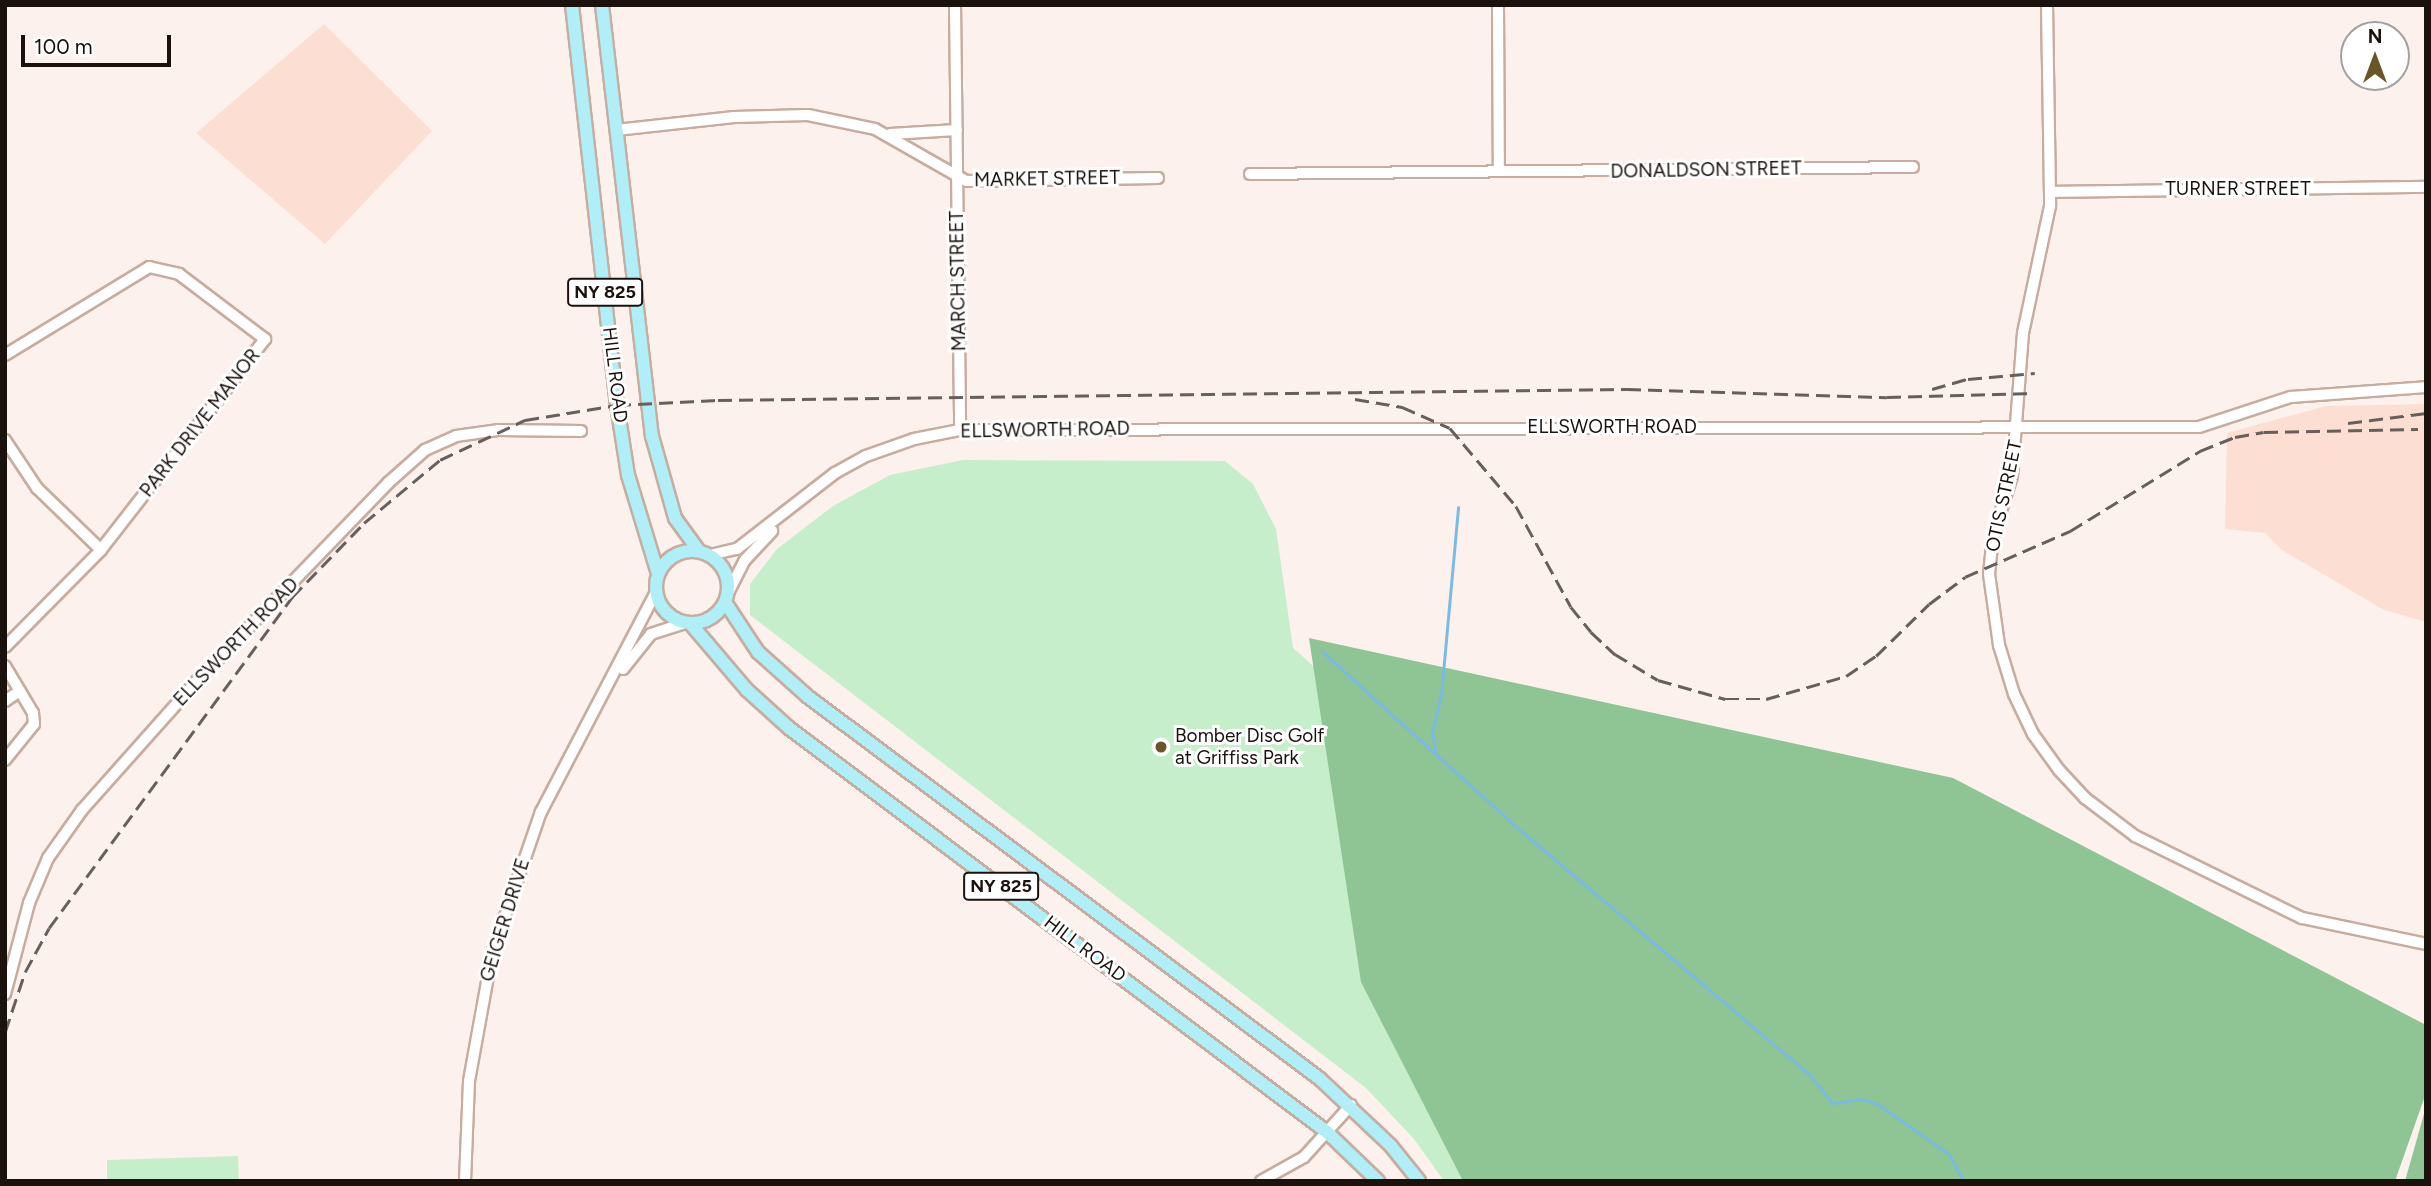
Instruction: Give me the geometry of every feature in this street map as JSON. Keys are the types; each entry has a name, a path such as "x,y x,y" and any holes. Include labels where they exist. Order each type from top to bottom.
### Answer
{"main road":[{"name":"HILL ROAD","path":"572,5 617,405 628,475 658,574"},
{"name":"HILL ROAD","path":"602,5 652,436 675,518 704,553"},
{"path":"658,574 679,553 704,553"},
{"name":"NY 825","path":"704,553 724,571 726,597"},
{"name":"NY 825","path":"658,574 656,592 666,612 688,623"},
{"name":"HILL ROAD","path":"726,597 758,652 807,696 1351,1105"},
{"path":"688,623 711,618 726,597"},
{"name":"HILL ROAD","path":"688,623 747,690 789,728 1327,1132"},
{"name":"NY 825","path":"1351,1105 1419,1181"},
{"name":"NY 825","path":"1327,1132 1377,1181"}],"street":[{"name":"MARCH STREET","path":"956,5 960,430"},
{"path":"1250,174 1499,172 1498,5"},
{"name":"OTIS STREET","path":"2047,5 2050,192 2048,226 2023,333 2019,426 2012,476 1993,536 1992,607 2014,694 2033,734 2059,770 2120,826 2190,865 2302,918 2426,944"},
{"name":"MARKET STREET","path":"616,130 787,115 832,118 886,134 957,177 975,182 1158,178"},
{"path":"886,134 957,130"},
{"name":"DONALDSON STREET","path":"1499,172 1913,167"},
{"name":"TURNER STREET","path":"2050,192 2426,187"},
{"name":"PARK DRIVE MANOR","path":"5,355 149,267 179,274 265,339 100,550"},
{"name":"ELLSWORTH ROAD","path":"704,553 737,549 807,494 884,449 960,430 2199,427 2291,397 2426,387"},
{"name":"ELLSWORTH ROAD","path":"5,994 29,903 48,859 82,810 197,681 388,483 425,450 456,436 498,430 581,431"},
{"path":"5,647 100,550 37,488 6,442"},
{"name":"ELLSWORTH ROAD","path":"726,597 745,560 807,494"},
{"name":"GEIGER DRIVE","path":"465,1181 469,1081 492,954 541,812 613,679 656,592"},
{"name":"GEIGER DRIVE","path":"613,679 651,634 688,623"},
{"path":"5,667 33,713 34,724 5,760"},
{"path":"5,701 20,691"},
{"path":"1261,1181 1304,1157 1351,1105"}],"shaded area":[{"path":"324,24 432,131 325,244 196,133"},
{"path":"2426,404 2426,622 2384,610 2282,550 2265,533 2225,529 2227,433 2326,406"}],"green space":[{"name":"Bomber Disc Golf at Griffiss Park","path":"963,460 1225,461 1253,484 1276,529 1293,648 1515,845 1697,1181 1444,1181 1414,1139 1366,1088 750,615 750,584 777,549 833,506 890,475"},
{"path":"1309,638 1953,778 2426,1025 2426,1093 2395,1181 1463,1181 1361,982"},
{"path":"2426,1107 2426,1181 2405,1181"},
{"path":"238,1156 239,1181 107,1181 107,1160"}],"waterway":[{"path":"1435,751 1432,733 1441,695 1458,508"},
{"path":"1323,652 1512,823 1810,1075 1833,1103 1861,1099 1878,1104 1949,1154 1964,1181"}],"railway":[{"path":"1932,389 1968,379 2035,373"},
{"path":"5,1032 25,972 49,928 292,597 364,523 440,460 525,420 617,405 718,400 1627,389 1887,397 2034,393"},
{"path":"1355,399 1402,407 1450,428 1516,506 1571,607 1591,632 1615,654 1658,680 1725,699 1766,699 1846,676 1876,656 1929,604 1965,577 2070,531 2200,451 2235,437 2264,432 2418,429"},
{"path":"2348,423 2426,413"}],"place":[{"name":"Bomber Disc Golf at Griffiss Park","path":"1161,747"}]}
